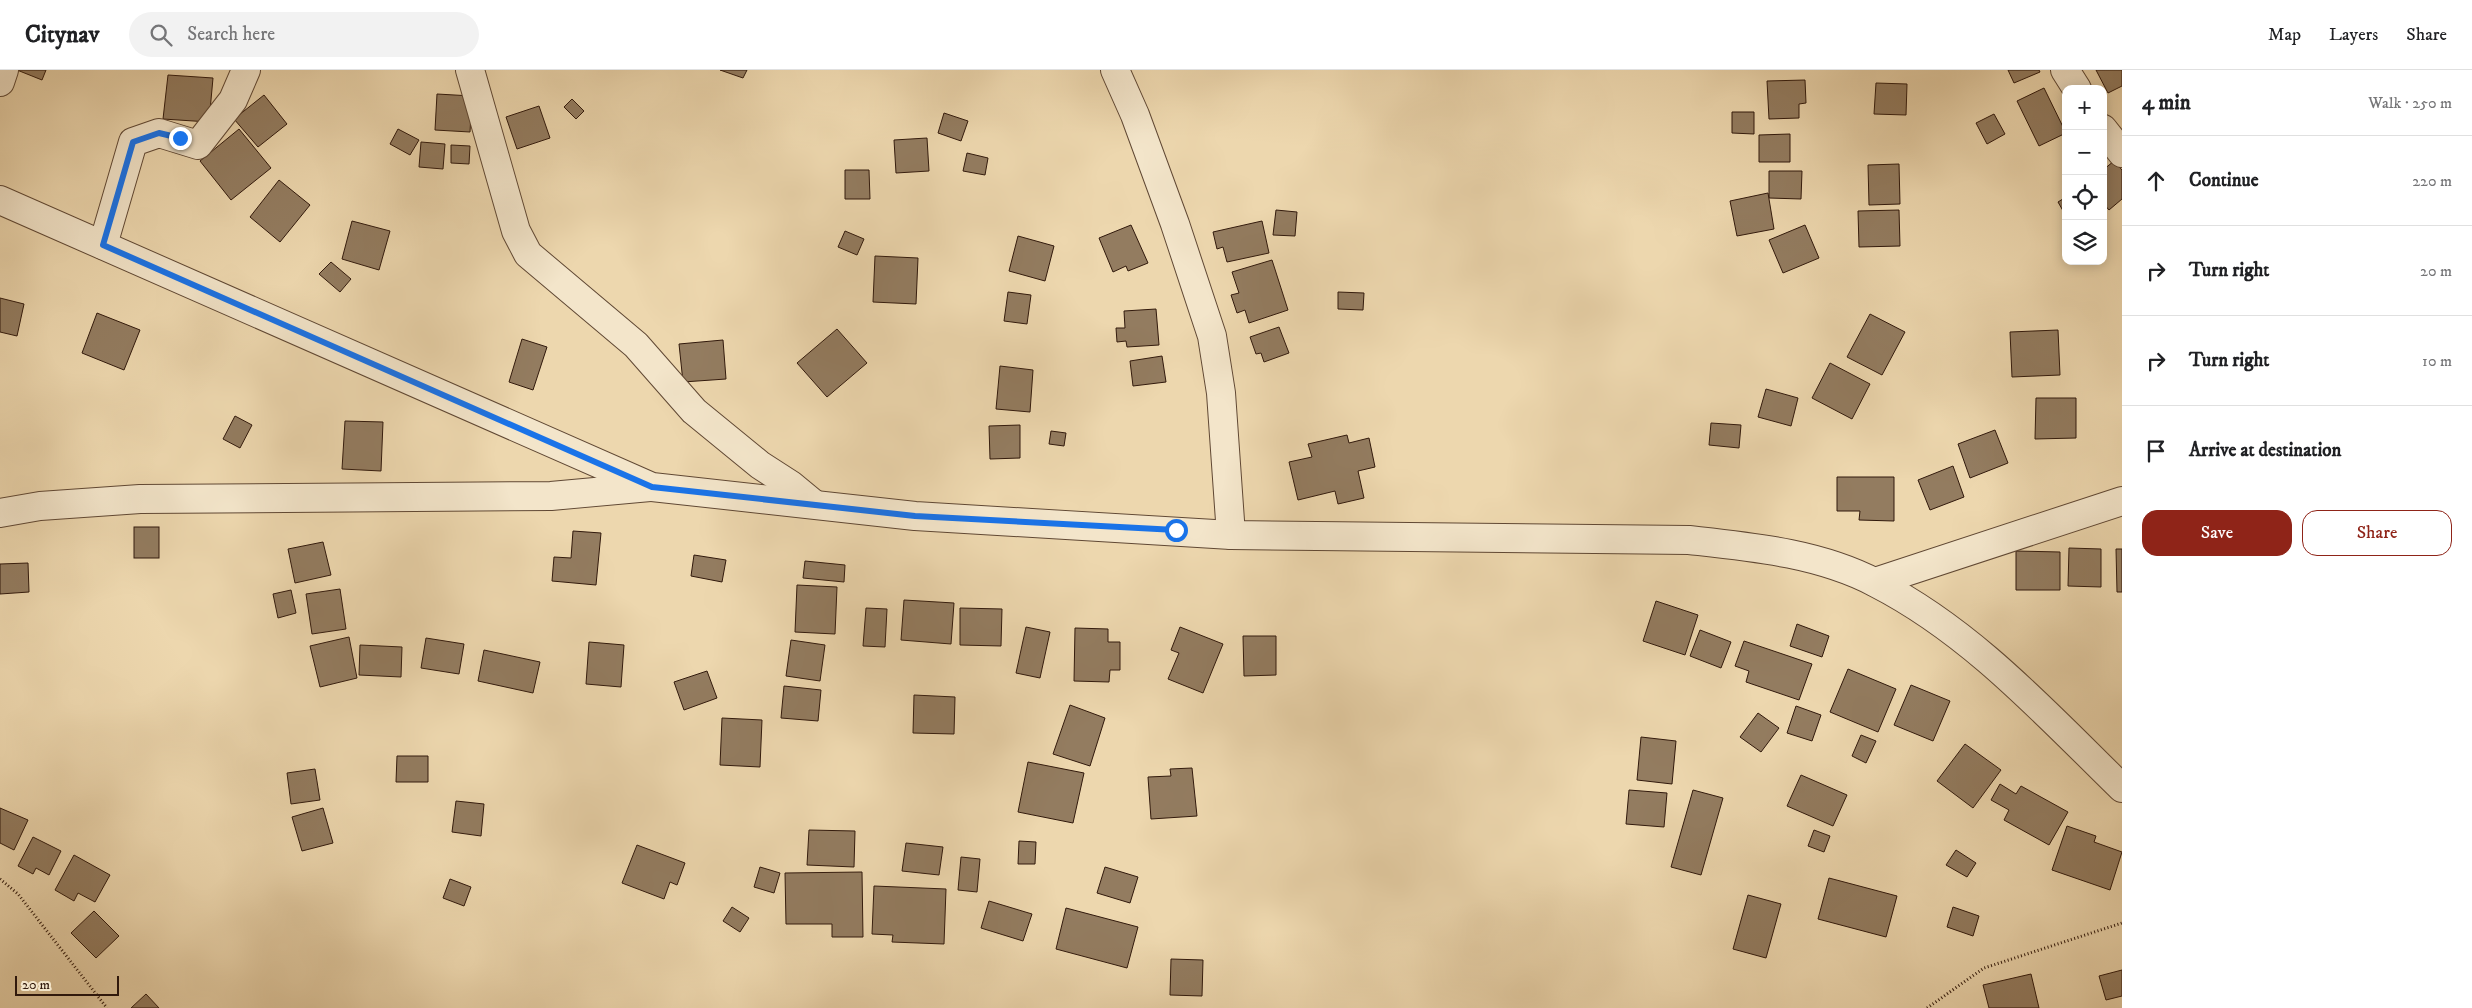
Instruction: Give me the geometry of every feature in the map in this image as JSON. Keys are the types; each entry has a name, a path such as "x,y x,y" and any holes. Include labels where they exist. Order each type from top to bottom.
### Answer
{"street":[{"path":"0,82 4,70"},
{"path":"103,245 133,142 159,133 198,145 233,100 246,70"},
{"path":"470,70 516,230 528,254 636,345 694,410 760,465 791,485 814,504"},
{"path":"1115,70 1132,107 1175,224 1212,336 1222,402 1231,535"},
{"path":"2065,70 2074,85"},
{"path":"2104,130 2122,153"},
{"path":"0,200 652,487"},
{"path":"0,513 40,506 140,498 551,496 652,487 915,516 1231,535 1689,540 1768,549 1819,561 1875,582 1939,621 2008,677 2122,788"},
{"path":"1875,582 2122,501"}],"path":[{"path":"0,879 18,894 107,1008"},
{"path":"1926,1008 1984,968 2122,923"}],"building":[{"path":"17,70 46,70 42,80"},
{"path":"720,70 747,70 743,78"},
{"path":"2008,70 2039,70 2040,72 2014,83"},
{"path":"2096,70 2122,70 2122,86 2108,93 2107,85 2104,85"},
{"path":"168,75 213,78 209,122 163,119"},
{"path":"1805,80 1806,103 1799,104 1799,118 1769,119 1767,81"},
{"path":"1876,83 1907,84 1906,115 1874,114"},
{"path":"2044,88 2062,125 2062,135 2039,146 2017,101"},
{"path":"437,94 472,96 470,132 435,130"},
{"path":"264,95 287,124 258,147 234,119"},
{"path":"572,99 584,111 576,119 564,107"},
{"path":"539,106 550,138 517,149 506,117"},
{"path":"1732,112 1754,112 1754,134 1732,133"},
{"path":"944,113 968,121 961,141 938,133"},
{"path":"1994,114 2005,134 1987,144 1976,123"},
{"path":"239,129 271,168 231,200 200,161"},
{"path":"398,129 419,140 410,155 390,144"},
{"path":"1790,134 1790,162 1759,162 1759,135"},
{"path":"927,138 929,171 896,173 894,140"},
{"path":"421,142 445,144 443,169 419,167"},
{"path":"451,145 470,146 469,164 451,163"},
{"path":"967,153 988,158 985,175 963,171"},
{"path":"2114,161 2122,170 2122,199 2109,210 2107,208 2107,167"},
{"path":"1899,164 1900,204 1869,205 1868,165"},
{"path":"845,170 869,170 870,199 845,199"},
{"path":"1769,171 1802,171 1801,199 1769,198"},
{"path":"279,180 310,205 280,242 250,217"},
{"path":"1768,193 1774,229 1737,236 1730,201"},
{"path":"2062,200 2062,209 2058,202"},
{"path":"1276,210 1297,212 1295,236 1273,235"},
{"path":"1899,210 1900,246 1859,247 1858,211"},
{"path":"352,221 390,231 379,270 342,259"},
{"path":"1262,221 1269,253 1227,262 1223,247 1217,249 1213,232"},
{"path":"1131,225 1148,263 1128,271 1126,266 1113,272 1099,238"},
{"path":"1805,225 1819,258 1783,273 1769,240"},
{"path":"845,231 864,239 857,255 838,247"},
{"path":"1018,236 1054,246 1045,281 1009,271"},
{"path":"875,256 918,258 916,304 873,302"},
{"path":"1272,260 1288,310 1249,323 1245,310 1237,313 1231,295 1239,293 1232,272"},
{"path":"331,262 351,279 340,292 319,274"},
{"path":"1008,292 1031,295 1027,324 1004,321"},
{"path":"1338,292 1364,293 1363,310 1338,309"},
{"path":"0,298 24,304 17,336 0,332"},
{"path":"1156,309 1159,345 1127,347 1126,341 1117,342 1116,328 1125,328 1124,311"},
{"path":"97,313 140,330 124,370 82,353"},
{"path":"1870,314 1905,332 1882,375 1847,357"},
{"path":"1279,327 1289,353 1264,362 1261,353 1256,354 1250,337"},
{"path":"837,329 867,363 827,397 797,363"},
{"path":"2058,330 2060,375 2012,377 2010,332"},
{"path":"522,339 547,347 533,390 509,382"},
{"path":"723,340 726,379 683,382 679,344"},
{"path":"1162,356 1166,382 1133,386 1130,361"},
{"path":"1830,363 1870,384 1852,419 1812,398"},
{"path":"1000,366 1033,370 1030,412 996,409"},
{"path":"1766,389 1798,398 1791,426 1758,417"},
{"path":"2036,398 2076,398 2076,438 2035,439"},
{"path":"235,416 252,425 240,448 223,439"},
{"path":"345,421 383,422 381,471 342,469"},
{"path":"1711,423 1741,425 1739,448 1709,445"},
{"path":"1020,425 1020,458 990,459 989,426"},
{"path":"1995,430 2008,463 1970,478 1958,444"},
{"path":"1051,431 1066,433 1064,446 1049,444"},
{"path":"1347,435 1349,443 1369,438 1375,467 1358,471 1364,498 1338,504 1335,491 1298,500 1289,462 1312,457 1308,444"},
{"path":"1953,466 1964,497 1930,510 1918,480"},
{"path":"1837,477 1894,477 1894,521 1859,520 1860,511 1837,511"},
{"path":"134,527 159,527 159,558 134,558"},
{"path":"573,531 601,533 596,585 552,581 554,557 571,558"},
{"path":"323,542 331,575 295,583 288,549"},
{"path":"2069,548 2101,549 2101,587 2068,586"},
{"path":"2116,549 2122,549 2122,592 2117,592"},
{"path":"2016,551 2060,552 2060,590 2016,590"},
{"path":"694,555 726,560 722,582 691,576"},
{"path":"805,561 845,565 844,582 803,578"},
{"path":"28,563 29,592 0,594 0,564"},
{"path":"797,585 837,587 835,634 795,632"},
{"path":"340,589 346,629 312,634 306,594"},
{"path":"291,590 296,613 278,618 273,594"},
{"path":"904,600 954,603 951,644 901,640"},
{"path":"1656,601 1698,615 1685,655 1643,641"},
{"path":"866,608 887,609 885,647 863,646"},
{"path":"960,608 1002,609 1001,646 960,645"},
{"path":"1797,624 1829,636 1822,657 1790,646"},
{"path":"1026,627 1050,632 1040,678 1016,673"},
{"path":"1180,627 1223,644 1203,693 1168,679 1179,653 1171,650"},
{"path":"1075,628 1108,629 1108,642 1120,642 1120,670 1110,670 1109,682 1074,681"},
{"path":"1700,630 1731,642 1721,668 1690,656"},
{"path":"1243,636 1276,636 1276,675 1244,676"},
{"path":"349,637 357,678 320,687 310,646"},
{"path":"426,638 464,644 459,674 421,668"},
{"path":"791,640 825,645 820,681 786,676"},
{"path":"1744,641 1812,664 1799,700 1746,682 1749,671 1735,666"},
{"path":"589,642 624,645 621,687 586,684"},
{"path":"360,645 402,647 401,677 359,675"},
{"path":"484,650 540,662 533,693 478,681"},
{"path":"1848,669 1896,689 1878,732 1830,712"},
{"path":"707,671 717,698 684,710 674,682"},
{"path":"1911,685 1950,701 1933,741 1894,725"},
{"path":"784,686 821,690 818,721 781,718"},
{"path":"914,695 955,697 954,734 913,733"},
{"path":"1070,705 1105,718 1090,766 1053,754"},
{"path":"1796,706 1821,715 1812,741 1787,733"},
{"path":"1758,713 1779,728 1761,752 1740,737"},
{"path":"722,718 762,720 760,767 720,765"},
{"path":"1861,735 1876,741 1866,763 1852,756"},
{"path":"1641,737 1676,741 1672,784 1637,780"},
{"path":"1965,744 2001,770 1973,808 1937,781"},
{"path":"397,756 428,756 428,782 396,782"},
{"path":"1028,762 1084,773 1073,823 1018,812"},
{"path":"1192,768 1197,816 1151,819 1148,777 1171,776 1170,769"},
{"path":"315,769 320,800 291,804 287,773"},
{"path":"1801,775 1847,795 1833,826 1787,806"},
{"path":"2000,784 2016,794 2021,786 2068,812 2049,845 2004,820 2009,810 1991,800"},
{"path":"1629,790 1667,793 1664,827 1626,824"},
{"path":"1693,790 1723,798 1701,875 1671,867"},
{"path":"456,801 484,804 481,836 452,832"},
{"path":"0,808 28,820 14,850 0,843"},
{"path":"323,808 333,843 302,851 292,817"},
{"path":"2067,826 2096,836 2094,842 2122,852 2110,890 2052,870"},
{"path":"809,830 855,831 854,867 807,865"},
{"path":"1814,830 1830,836 1824,852 1808,846"},
{"path":"33,837 61,851 49,875 36,868 33,874 18,866"},
{"path":"1019,841 1036,842 1035,864 1018,864"},
{"path":"906,843 943,847 939,875 902,871"},
{"path":"637,845 685,863 677,885 670,882 664,899 622,883"},
{"path":"1956,850 1976,863 1967,877 1946,865"},
{"path":"74,855 110,875 95,902 78,893 74,901 55,890"},
{"path":"961,857 980,859 977,892 958,890"},
{"path":"760,867 780,873 774,893 754,887"},
{"path":"1105,867 1138,877 1130,903 1097,893"},
{"path":"862,872 863,937 832,937 832,924 786,924 785,873"},
{"path":"1829,878 1897,896 1886,937 1818,919"},
{"path":"450,879 471,887 464,906 443,898"},
{"path":"874,886 946,889 944,944 892,942 893,935 872,934"},
{"path":"1748,895 1781,904 1766,958 1733,949"},
{"path":"989,901 1032,914 1023,941 981,928"},
{"path":"732,907 749,918 740,932 723,921"},
{"path":"1953,907 1979,916 1973,936 1947,927"},
{"path":"1066,908 1138,927 1127,968 1056,949"},
{"path":"94,911 119,936 96,958 71,933"},
{"path":"1171,959 1203,960 1202,996 1170,995"},
{"path":"2122,970 2122,996 2106,1000 2099,976"},
{"path":"2031,974 2039,1008 1989,1008 1983,985"},
{"path":"146,994 159,1008 131,1008"}],"route":[{"path":"180,138 159,133 133,142 103,245 319,338 404,378 652,487 915,516 1176,530"}]}
